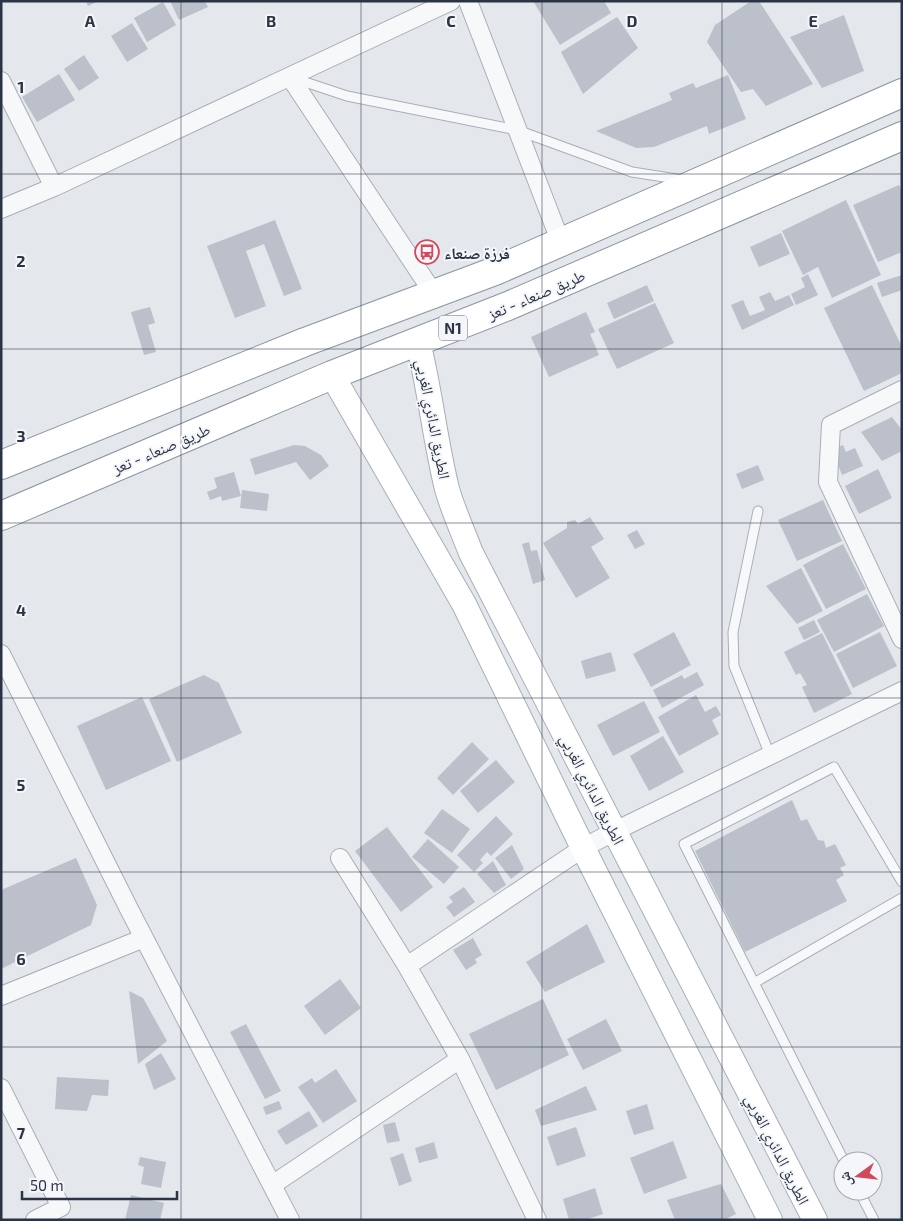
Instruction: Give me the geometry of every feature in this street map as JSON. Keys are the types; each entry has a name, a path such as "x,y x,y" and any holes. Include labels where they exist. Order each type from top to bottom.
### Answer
{"highway":[{"name":"N1","path":"1,465 305,342 495,271 902,94"},
{"name":"طريق صنعاء - تعز","path":"1,516 332,375 508,306 902,136"},
{"path":"495,271 508,306"}],"main road":[{"name":"الطريق الدائري الغربي","path":"418,342 426,372 435,435 447,490 471,553 815,1220"},
{"path":"332,375 464,604 583,848 770,1220"}],"street":[{"path":"1,209 54,187 451,1"},
{"path":"468,1 561,243"},
{"path":"290,77 434,294"},
{"path":"1,81 54,187"},
{"path":"902,390 831,425 828,482 902,638"},
{"path":"1,654 144,938 290,1220"},
{"path":"408,966 583,848 902,690"},
{"path":"340,858 408,966 460,1059 537,1220"},
{"path":"1,996 144,938"},
{"path":"272,1186 460,1059"},
{"path":"1,1088 64,1213 36,1220"}],"lane":[{"path":"290,77 348,96 517,130 632,172 698,183"},
{"path":"758,511 733,632 734,666 770,755"},
{"path":"839,1151 684,844 834,767 902,882"},
{"path":"754,983 902,898"},
{"path":"864,1201 874,1220"}],"building":[{"path":"86,1 99,1 88,6"},
{"path":"170,1 205,1 208,7 179,20"},
{"path":"533,1 604,1 611,13 560,45"},
{"path":"751,1 759,1 813,84 766,106 753,89 741,92 707,42 715,25"},
{"path":"163,2 176,25 147,42 134,18"},
{"path":"844,15 864,71 822,88 790,37"},
{"path":"617,17 638,48 583,94 561,52"},
{"path":"132,23 148,49 127,62 111,36"},
{"path":"84,55 99,78 79,91 64,69"},
{"path":"59,74 75,100 37,122 22,97"},
{"path":"728,75 746,119 709,134 707,126 654,147 636,148 596,131 672,100 669,93 693,83 696,88"},
{"path":"899,185 902,192 902,252 878,262 853,205"},
{"path":"846,200 881,275 832,298 818,267 803,275 782,231"},
{"path":"275,220 302,289 284,296 264,244 246,251 266,306 235,318 207,246"},
{"path":"781,233 790,254 759,267 750,247"},
{"path":"808,274 818,295 796,305 791,294 805,287 801,278"},
{"path":"902,275 902,290 882,297 877,283"},
{"path":"647,285 654,301 614,319 607,303"},
{"path":"872,285 902,347 902,373 864,391 824,308"},
{"path":"770,292 775,301 789,295 794,305 742,330 731,305 743,300 750,316 765,310 759,297"},
{"path":"655,303 674,343 617,369 598,329"},
{"path":"150,307 155,323 148,325 156,352 144,355 131,312"},
{"path":"586,312 595,332 590,334 599,355 549,377 531,337"},
{"path":"892,417 902,430 902,451 882,461 861,432"},
{"path":"294,445 305,446 321,455 329,466 310,480 296,462 255,475 250,459"},
{"path":"843,445 846,452 855,448 863,466 842,475 832,449"},
{"path":"758,465 764,480 742,489 736,474"},
{"path":"878,469 892,498 859,514 845,486"},
{"path":"234,472 241,496 222,501 221,496 210,500 207,492 217,488 214,478"},
{"path":"242,490 269,494 267,511 240,508"},
{"path":"823,500 842,541 797,561 778,520"},
{"path":"590,517 604,539 591,547 610,578 576,598 543,543 567,528 567,522 575,520 578,524"},
{"path":"637,530 645,544 635,549 627,535"},
{"path":"529,542 531,551 537,550 545,580 533,584 522,544"},
{"path":"843,544 866,589 826,609 803,565"},
{"path":"801,568 823,611 797,624 766,586"},
{"path":"867,594 884,626 834,652 817,620"},
{"path":"814,620 820,632 804,640 798,628"},
{"path":"674,632 691,665 651,687 633,654"},
{"path":"880,632 897,666 853,688 836,654"},
{"path":"822,633 852,694 814,713 802,687 807,685 800,673 796,675 784,652"},
{"path":"611,652 616,671 586,679 581,661"},
{"path":"697,672 704,685 662,708 653,690 682,675 684,679"},
{"path":"204,675 219,683 242,733 177,762 149,699"},
{"path":"696,695 705,712 716,706 721,715 712,720 719,734 679,756 658,717"},
{"path":"142,697 171,761 106,790 77,726"},
{"path":"644,701 660,732 613,756 597,725"},
{"path":"663,736 684,772 649,791 630,756"},
{"path":"472,742 489,759 453,795 437,778"},
{"path":"496,760 515,782 478,813 460,791"},
{"path":"792,800 801,821 807,819 818,840 824,841 826,848 835,844 846,865 840,868 844,875 836,880 847,901 745,952 695,851"},
{"path":"442,809 470,829 452,853 424,833"},
{"path":"496,816 513,834 491,856 487,852 480,860 483,863 474,872 457,855"},
{"path":"387,827 433,887 401,912 355,851"},
{"path":"428,839 459,867 444,884 412,857"},
{"path":"512,845 524,869 511,879 495,858"},
{"path":"76,858 97,905 91,925 1,969 1,890"},
{"path":"493,861 506,885 494,893 477,874"},
{"path":"464,887 475,902 454,917 446,907 453,902 449,897"},
{"path":"587,924 605,962 545,992 526,962"},
{"path":"473,938 482,955 475,959 477,963 466,970 453,950"},
{"path":"340,979 361,1008 325,1035 304,1006"},
{"path":"129,991 143,998 167,1041 138,1064"},
{"path":"543,999 569,1055 496,1090 469,1034"},
{"path":"606,1019 622,1051 583,1070 567,1039"},
{"path":"246,1024 281,1091 265,1099 230,1032"},
{"path":"161,1053 176,1079 154,1090 145,1064"},
{"path":"336,1069 357,1101 323,1123 298,1087 312,1078 315,1083"},
{"path":"57,1077 109,1080 108,1096 92,1095 87,1111 55,1109"},
{"path":"586,1086 597,1110 541,1126 535,1110"},
{"path":"279,1101 282,1109 266,1115 263,1107"},
{"path":"647,1104 654,1129 634,1135 626,1111"},
{"path":"309,1111 318,1126 286,1145 277,1131"},
{"path":"395,1122 400,1141 387,1143 383,1125"},
{"path":"576,1127 586,1156 557,1166 547,1137"},
{"path":"673,1141 687,1178 644,1194 630,1158"},
{"path":"434,1142 438,1158 419,1163 415,1148"},
{"path":"403,1153 412,1181 399,1186 390,1158"},
{"path":"140,1157 166,1162 161,1188 141,1184 144,1167 138,1165"},
{"path":"721,1184 736,1214 724,1220 675,1220 667,1200"},
{"path":"595,1188 603,1214 585,1220 569,1220 563,1199"},
{"path":"131,1195 164,1203 160,1220 125,1220"}],"place":[{"name":"فرزة صنعاء","path":"427,252"}]}
